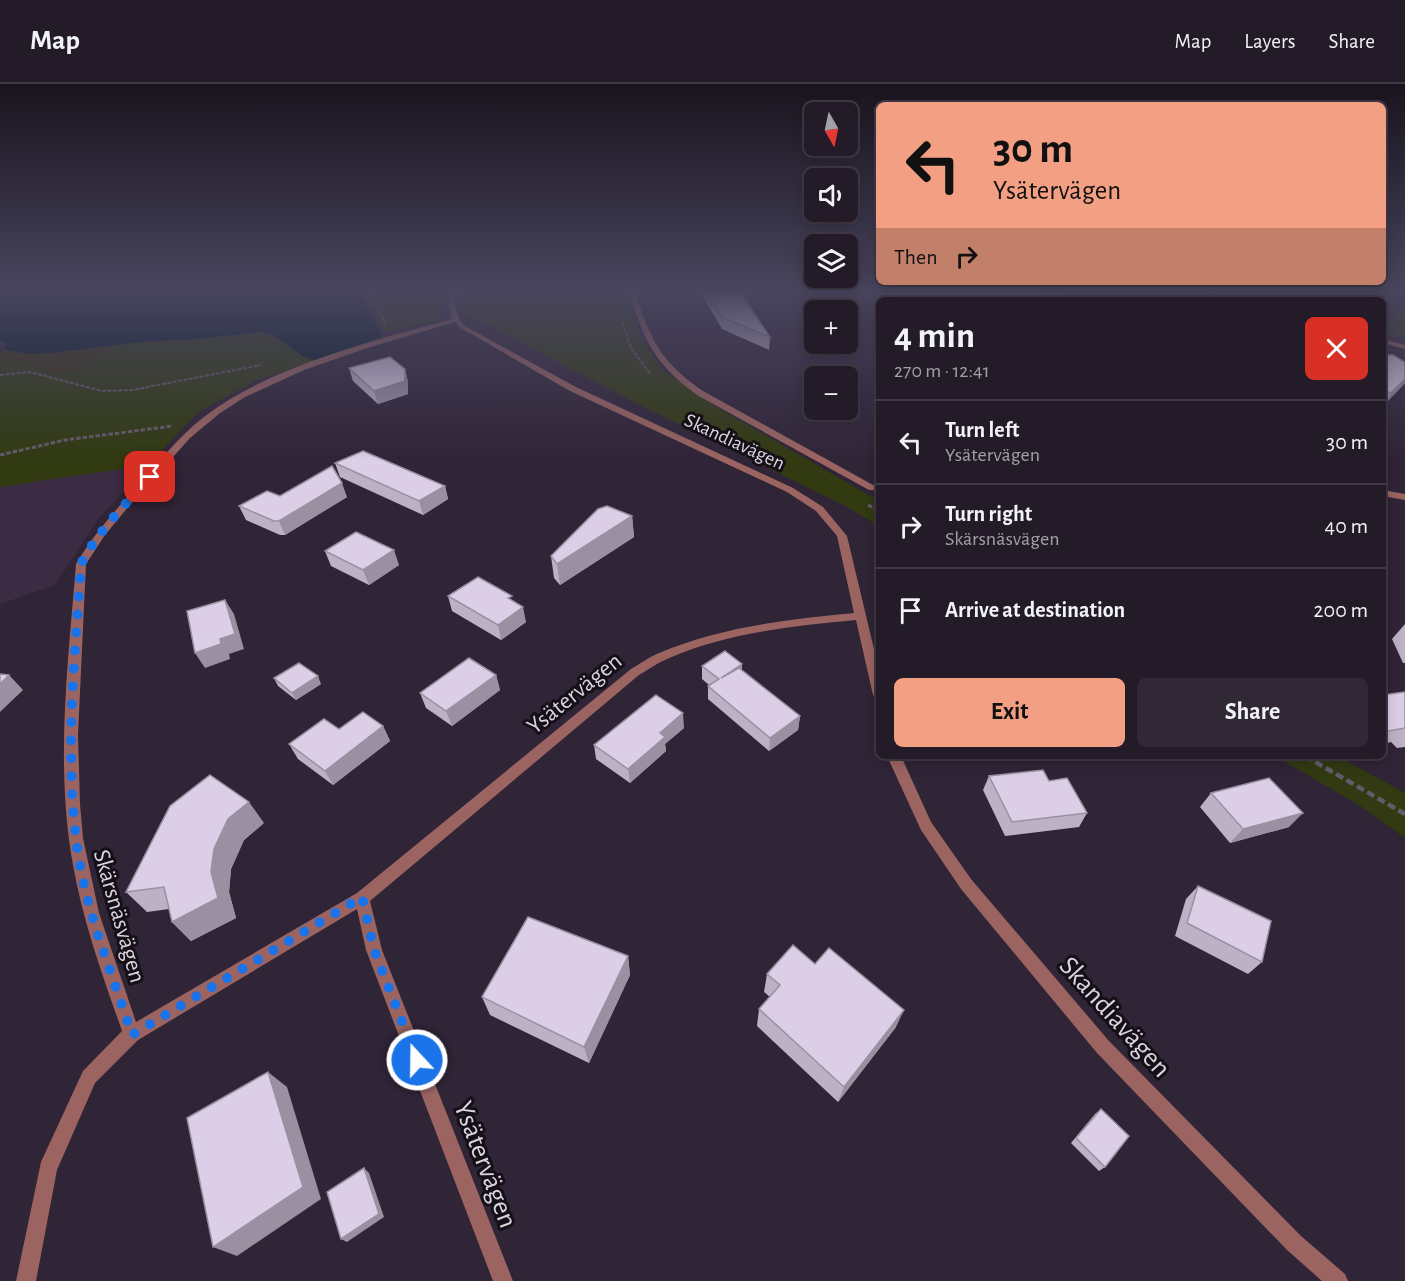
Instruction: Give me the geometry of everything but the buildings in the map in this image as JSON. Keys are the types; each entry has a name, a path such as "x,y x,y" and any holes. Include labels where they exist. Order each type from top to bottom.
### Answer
{"street":[{"name":"Skärsnäsvägen","path":"132,1035 92,914 76,838 71,717 81,564 89,549 113,518 198,427 215,412 251,390 366,348"},
{"name":"Skandiavägen","path":"500,348 573,389 781,485 817,505 830,517 842,536 876,683"},
{"path":"652,348 674,376 700,393 872,488 876,487"},
{"path":"1386,494 1405,497"},
{"name":"Ysätervägen","path":"132,1035 362,897 635,672 666,654 722,638 826,619 859,616"},
{"name":"Skandiavägen","path":"895,759 926,826 966,884 1103,1047 1294,1243 1338,1281"},
{"name":"Ysätervägen","path":"362,897 374,950 503,1281"},
{"path":"26,1281 48,1169 90,1077 132,1035"}],"path":[{"path":"0,375 30,372 102,390 132,390 270,364"},
{"path":"0,455 65,440 148,428 198,427"},
{"path":"1310,759 1405,814"}],"shaded area":[{"path":"148,465 99,518 55,585 0,604 0,487"}],"green space":[{"path":"110,348 291,348 316,361 257,380 198,412 148,465 0,487 0,360 22,361 38,371 75,371"},
{"path":"532,348 647,348 661,369 713,405 876,499 876,524 845,506 618,394"},
{"path":"1280,759 1343,759 1405,793 1405,838 1359,805"}],"sand":[{"path":"110,348 74,371 64,374 38,371 22,361 0,360 0,354 5,350 47,352"}],"water":[{"path":"5,348 93,348 29,354 5,350"},
{"path":"291,348 351,348 316,361 302,356"}],"route":[{"path":"150,477 113,518 89,549 81,564 71,717 76,838 92,914 132,1035 362,897 374,950 417,1060"}]}
